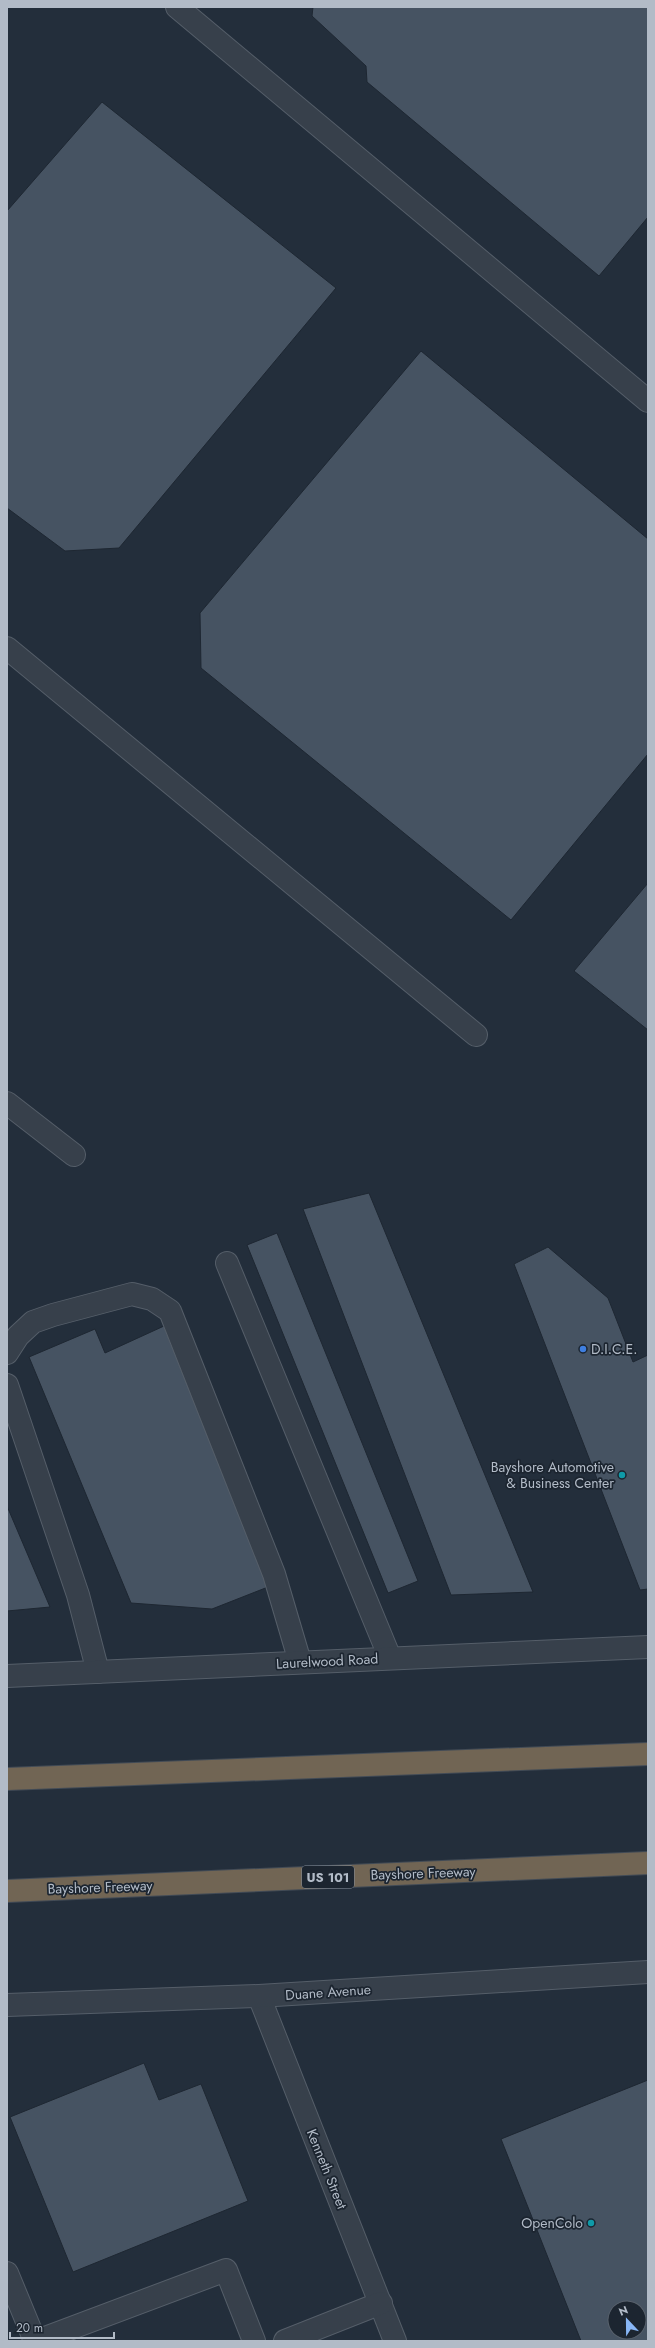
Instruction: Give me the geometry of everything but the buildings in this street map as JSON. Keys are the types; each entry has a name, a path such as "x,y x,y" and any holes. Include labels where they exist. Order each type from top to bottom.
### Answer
{"highway":[{"path":"7,1779 648,1754"},
{"name":"Bayshore Freeway","path":"7,1891 648,1863"}],"street":[{"path":"177,7 648,401"},
{"path":"7,648 476,1035"},
{"path":"7,1103 74,1155"},
{"path":"227,1263 390,1658"},
{"path":"7,1352 18,1336 33,1322 53,1315 132,1294 152,1299 170,1311 274,1574 300,1662"},
{"path":"7,1385 78,1595 98,1672"},
{"name":"Laurelwood Road","path":"7,1676 648,1647"},
{"name":"Duane Avenue","path":"7,2005 259,1996 648,1972"},
{"name":"Kenneth Street","path":"259,1996 395,2341"},
{"path":"7,2273 36,2341 226,2270 254,2341"},
{"path":"285,2341 381,2303"}],"place":[{"name":"D.I.C.E.","path":"583,1349"},
{"name":"Bayshore Automotive & Business Center","path":"622,1475"},
{"name":"OpenColo","path":"591,2223"}]}
